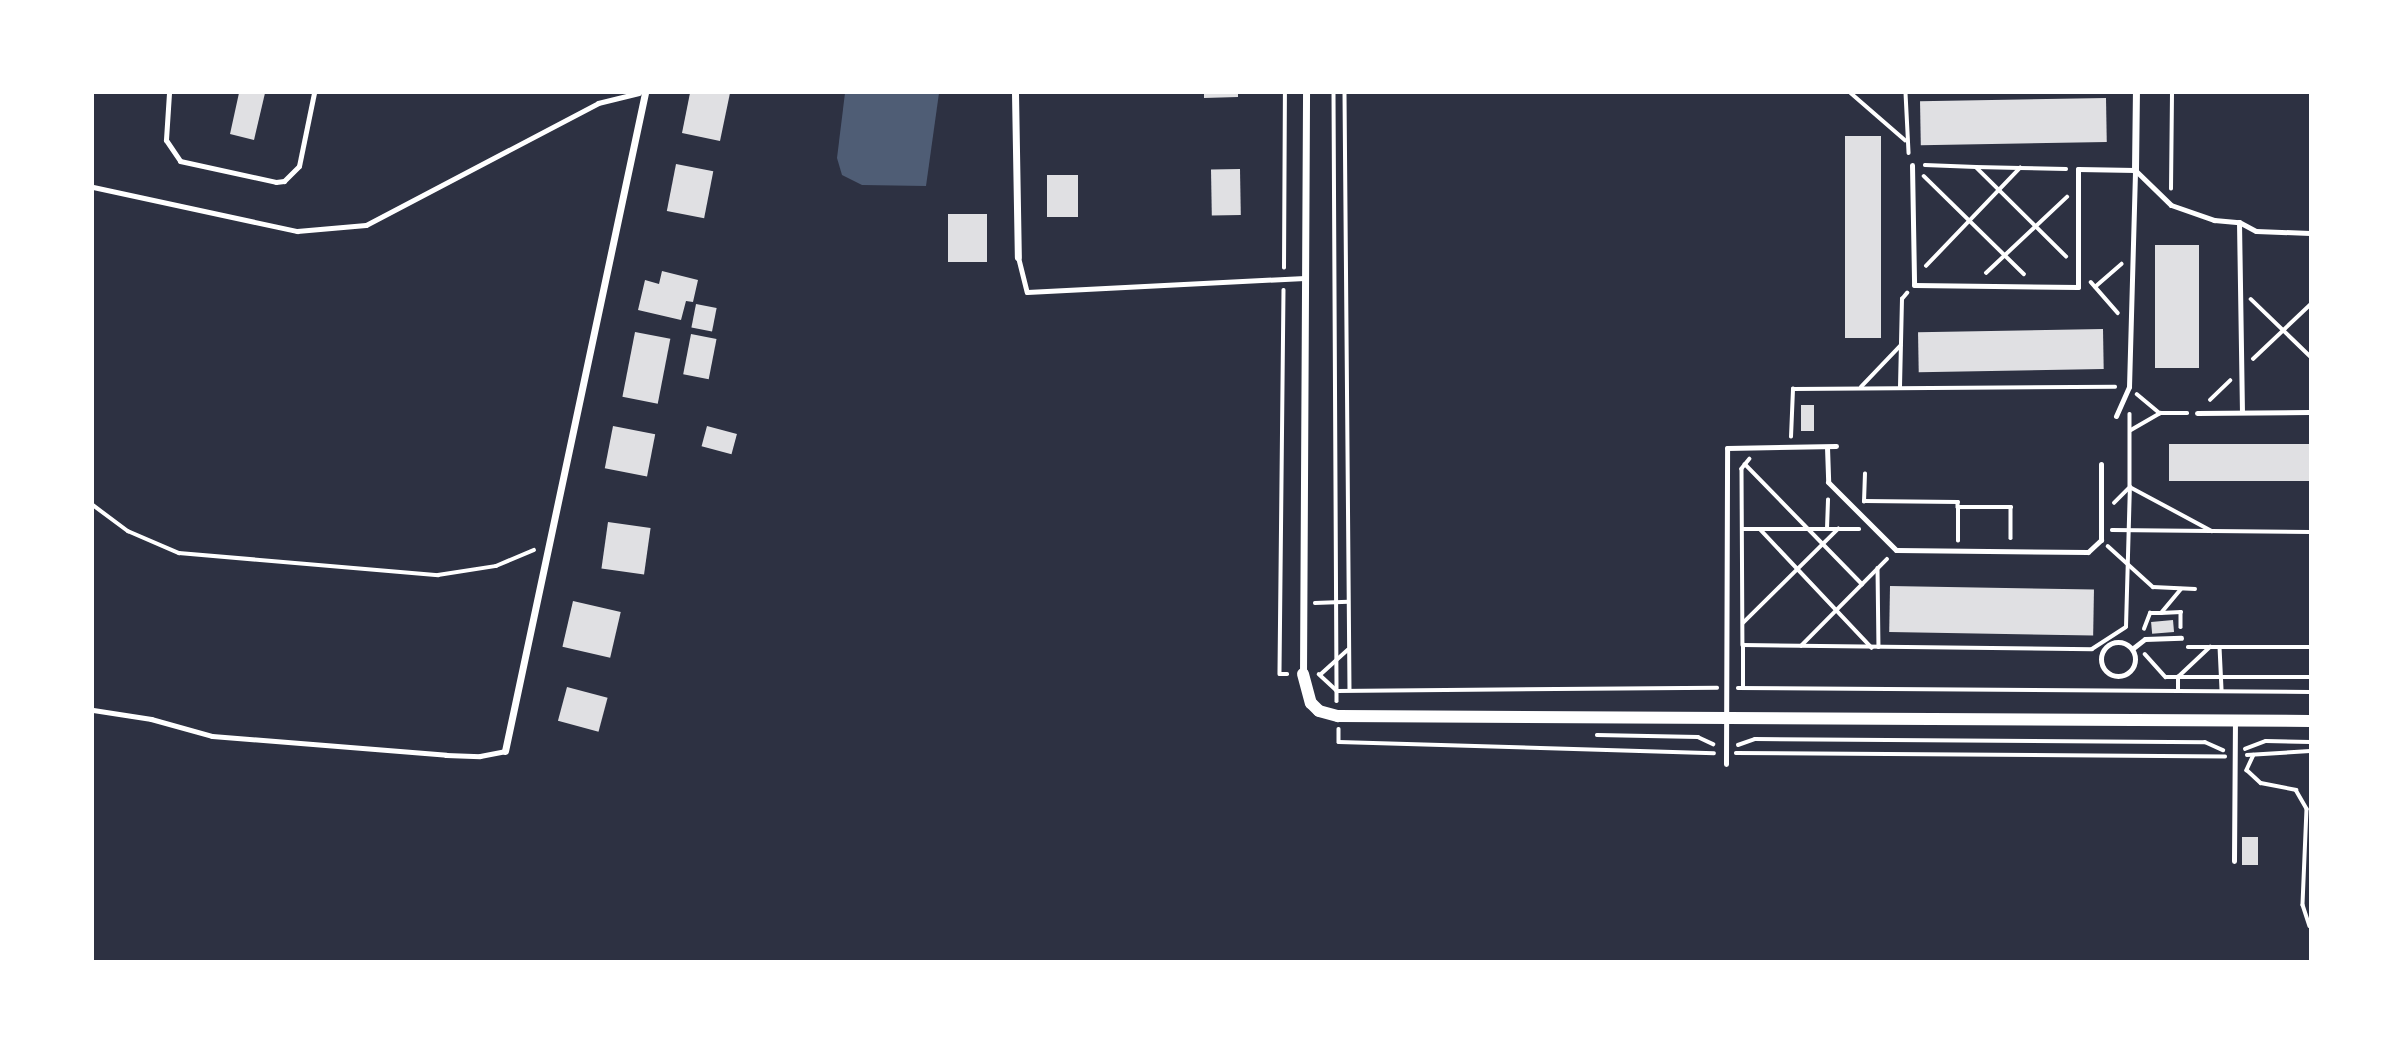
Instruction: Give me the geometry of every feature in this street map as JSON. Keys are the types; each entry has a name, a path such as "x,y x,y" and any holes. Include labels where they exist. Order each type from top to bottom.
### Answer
{"street":[{"path":"505,751 645,93"},
{"path":"1015,93 1018,257"},
{"path":"1306,93 1303,674 1311,703 1319,711 1338,716 2310,721"},
{"path":"2135,170 2136,93"}],"lane":[{"path":"169,93 166,140 180,161 276,182 284,181 299,166 314,93"},
{"path":"93,187 297,231 366,225 598,103 639,93"},
{"path":"1912,165 1914,285 2078,287 2078,169 2135,170 2171,205 2214,220 2239,222 2256,230 2310,233"},
{"path":"2116,416 2129,387 2135,170"},
{"path":"2239,222 2242,412"},
{"path":"1018,257 1027,292 1305,278"},
{"path":"2197,413 2310,412"},
{"path":"1726,764 1724,688 1727,447 1836,446"},
{"path":"1827,447 1828,482 1896,550 2088,552 2101,540 2101,464"},
{"path":"2132,649 2145,639 2181,638"},
{"path":"2101,660 2112,643 2132,649"},
{"path":"2101,660 2105,670 2121,675 2133,665 2132,649"},
{"path":"2091,660 2101,660"},
{"path":"93,710 212,736 375,752 480,756 505,751"},
{"path":"2234,861 2235,720"}],"path":[{"path":"1280,674 1285,93"},
{"path":"1334,93 1337,691 1743,688 2310,692"},
{"path":"1345,93 1350,690"},
{"path":"1851,93 1905,140"},
{"path":"1906,93 1905,140 1912,165 2037,287"},
{"path":"2171,205 2172,93"},
{"path":"1912,165 2078,169"},
{"path":"1976,167 2078,268 2131,328"},
{"path":"1914,277 2020,168"},
{"path":"1971,286 2078,187"},
{"path":"2078,287 2094,287 2125,261"},
{"path":"1900,387 1902,299 1914,285"},
{"path":"2240,289 2310,356"},
{"path":"1861,387 1900,346"},
{"path":"2129,387 2130,398"},
{"path":"1791,447 1793,389 2129,387 2160,413"},
{"path":"2126,627 2130,409"},
{"path":"2131,430 2160,413 2197,413"},
{"path":"1743,688 1742,529 1745,464 1751,458 1764,458"},
{"path":"1745,464 1862,584"},
{"path":"1864,518 1865,474"},
{"path":"1827,530 1828,482"},
{"path":"2102,515 2130,487"},
{"path":"2130,487 2212,531"},
{"path":"1864,501 1958,502 1958,551"},
{"path":"93,505 140,536 179,554 438,575 496,566 551,542"},
{"path":"1958,507 2011,507 2010,551"},
{"path":"1742,529 1875,530"},
{"path":"1760,529 1872,648"},
{"path":"1743,623 1838,529"},
{"path":"2102,530 2310,532"},
{"path":"2101,540 2152,587 2194,589"},
{"path":"1800,647 1896,550"},
{"path":"1878,568 1879,647"},
{"path":"2181,589 2161,613 2150,613 2144,620 2146,657 2166,677 2310,677"},
{"path":"1304,603 1348,602"},
{"path":"1743,645 2092,649 2126,627"},
{"path":"2126,627 2145,639"},
{"path":"2178,690 2178,677 2210,647 2310,647"},
{"path":"2220,647 2222,690"},
{"path":"1321,674 1349,649"},
{"path":"1353,730 1339,730 1339,742 1726,753 2235,752 2266,741 2310,742"},
{"path":"1588,735 1698,737 1726,745 1755,739 2205,742 2220,750 2254,755 2310,751"},
{"path":"2254,755 2247,770 2261,783 2296,790 2306,809 2302,905 2310,926"}],"water":[{"path":"845,93 939,93 926,186 862,185 842,175 837,158"}],"building":[{"path":"239,93 265,93 254,140 230,134"},
{"path":"690,93 730,93 720,141 682,133"},
{"path":"1204,93 1238,93 1238,97 1204,98"},
{"path":"2106,98 2107,142 1921,145 1920,101"},
{"path":"1845,136 1881,136 1881,338 1845,338"},
{"path":"676,164 713,171 704,218 667,211"},
{"path":"1240,169 1241,215 1212,215 1211,170"},
{"path":"1047,175 1078,175 1078,217 1047,217"},
{"path":"948,214 987,214 987,262 948,262"},
{"path":"2155,245 2199,245 2199,368 2155,368"},
{"path":"662,271 698,280 693,302 686,301 681,320 638,310 645,280 659,284"},
{"path":"696,304 717,308 712,332 691,328"},
{"path":"2103,329 2104,369 1919,372 1918,332"},
{"path":"635,332 670,339 658,404 622,397"},
{"path":"691,334 717,339 709,379 683,374"},
{"path":"1801,405 1814,405 1814,431 1801,431"},
{"path":"613,426 655,434 647,476 605,468"},
{"path":"707,426 737,434 732,454 702,446"},
{"path":"2169,444 2310,444 2310,481 2169,481"},
{"path":"608,522 651,528 644,575 601,569"},
{"path":"1890,586 2094,590 2093,636 1889,632"},
{"path":"573,601 621,612 610,658 562,647"},
{"path":"2173,620 2174,632 2152,634 2151,622"},
{"path":"567,687 608,698 599,732 558,721"},
{"path":"2242,837 2258,837 2258,865 2242,865"}]}
